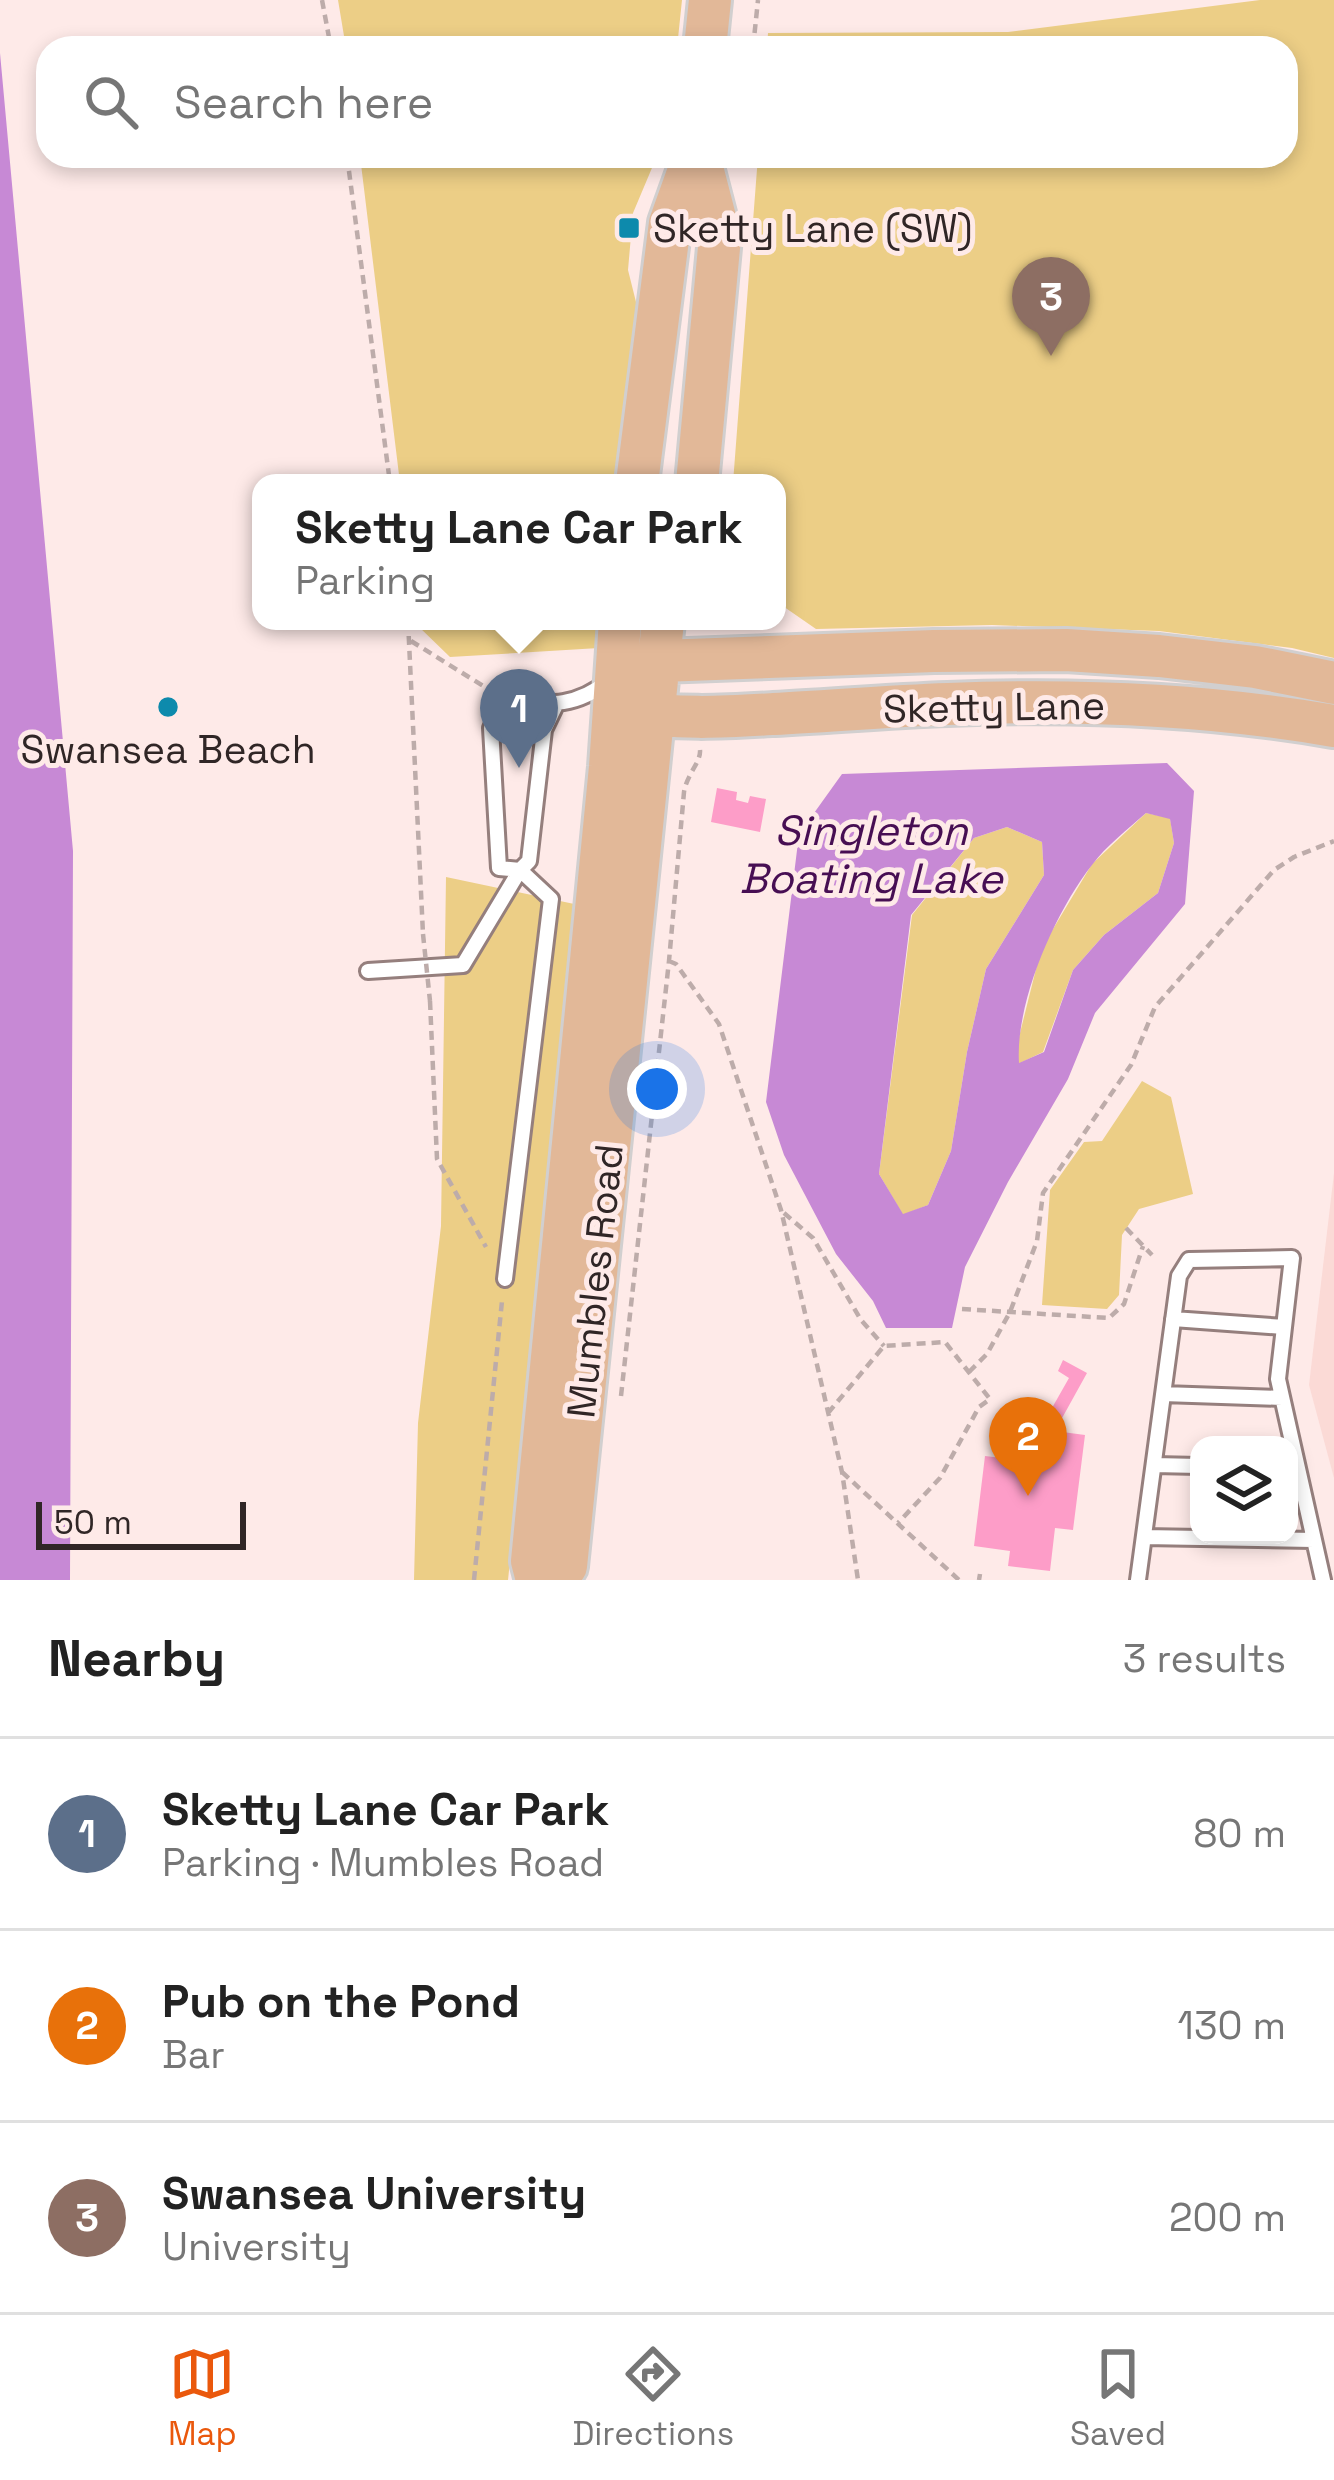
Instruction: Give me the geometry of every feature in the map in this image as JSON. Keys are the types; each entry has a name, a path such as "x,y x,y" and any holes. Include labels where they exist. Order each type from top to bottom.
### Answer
{"main road":[{"path":"706,36 710,0"},
{"path":"639,474 670,224 692,168"},
{"path":"677,474 700,235 697,168"},
{"path":"698,474 720,238 700,168"},
{"name":"Mumbles Road","path":"537,1580 532,1561 619,698 620,630"},
{"path":"730,630 762,657"},
{"name":"Mumbles Road","path":"619,698 662,641"},
{"name":"Sketty Lane","path":"662,641 762,657 1066,650 1216,662 1334,682"},
{"name":"Mumbles Road","path":"556,1580 566,1566 647,770 619,698"},
{"name":"Sketty Lane","path":"619,698 699,719 950,704 1094,703 1234,712 1334,726"},
{"path":"647,770 699,719"}],"lane":[{"path":"505,1279 550,899 520,870 499,868 491,728 504,701 556,705 619,698"},
{"path":"368,971 463,965 529,861 544,730 556,705"},
{"path":"1138,1580 1179,1276 1189,1260 1292,1258 1278,1379 1288,1436"},
{"path":"1174,1319 1284,1327"},
{"path":"1163,1394 1282,1398"},
{"path":"1154,1465 1190,1466"},
{"path":"1298,1485 1322,1580"},
{"path":"1144,1537 1314,1540"}],"path":[{"path":"322,0 329,36"},
{"path":"754,36 758,0"},
{"path":"349,168 389,474"},
{"path":"408,630 437,1159 505,1279 474,1580"},
{"path":"620,1413 684,792 687,776 700,757 699,719"},
{"path":"969,1372 987,1354 1010,1312 1037,1241 1043,1193 1131,1064 1156,1007 1274,871 1334,841"},
{"path":"670,962 719,1024 781,1210 842,1472 858,1580"},
{"path":"781,1210 813,1238 861,1320 884,1346"},
{"path":"1126,1228 1152,1256"},
{"path":"962,1310 1109,1318 1124,1304 1143,1246"},
{"path":"828,1413 884,1346 945,1342 990,1399 979,1406 940,1478 898,1523"},
{"path":"842,1472 959,1580"}],"shaded area":[{"path":"338,0 682,0 678,36 344,36"},
{"path":"1260,0 1334,0 1334,658 1159,631 992,625 816,629 786,608 786,474 734,474 757,168 1298,168 1298,36 768,36 1008,32"},
{"path":"361,168 652,168 633,213 628,270 640,318 621,474 399,474"},
{"path":"422,630 601,630 599,648 450,657"},
{"path":"1146,813 1170,818 1174,843 1158,893 1104,935 1073,970 1043,1052 1018,1064 1018,1041 1041,949 1092,864"},
{"path":"1007,827 1042,842 1044,875 986,969 951,1151 928,1205 903,1215 879,1174 912,915 974,838"},
{"path":"446,877 579,905 508,1580 414,1580 418,1423 441,1226"},
{"path":"1142,1081 1171,1097 1193,1194 1139,1209 1122,1235 1119,1295 1107,1309 1042,1305 1050,1190 1084,1142 1102,1141"},
{"path":"1334,1173 1334,1478 1309,1385"}],"water":[{"path":"0,53 73,851 70,1580 0,1580"},
{"name":"Singleton Boating Lake","path":"1167,763 1194,791 1185,904 1095,1013 1068,1079 965,1267 952,1328 886,1328 873,1301 836,1254 784,1155 766,1102 799,834 842,774","holes":["1146,813 1170,819 1174,843 1158,893 1104,935 1073,970 1044,1052 1019,1063 1019,1039 1031,986 1064,907 1110,844","1007,827 1042,842 1044,875 986,969 951,1151 928,1205 903,1214 879,1174 911,915 974,838"]}],"building":[{"path":"717,788 737,792 736,800 748,803 750,796 766,799 760,832 711,822"},
{"path":"1063,1360 1087,1373 1056,1429 1044,1422 1069,1378 1058,1371"},
{"path":"1055,1431 1085,1435 1073,1530 1055,1528 1050,1571 1008,1566 1010,1551 974,1546 985,1456 1051,1464"}],"place":[{"name":"Sketty Lane (SW)","path":"629,228"},
{"name":"Swansea University","path":"1051,356"},
{"name":"Swansea Beach","path":"168,707"},
{"name":"Sketty Lane Car Park","path":"519,768"},
{"name":"Pub on the Pond","path":"1028,1496"}]}
